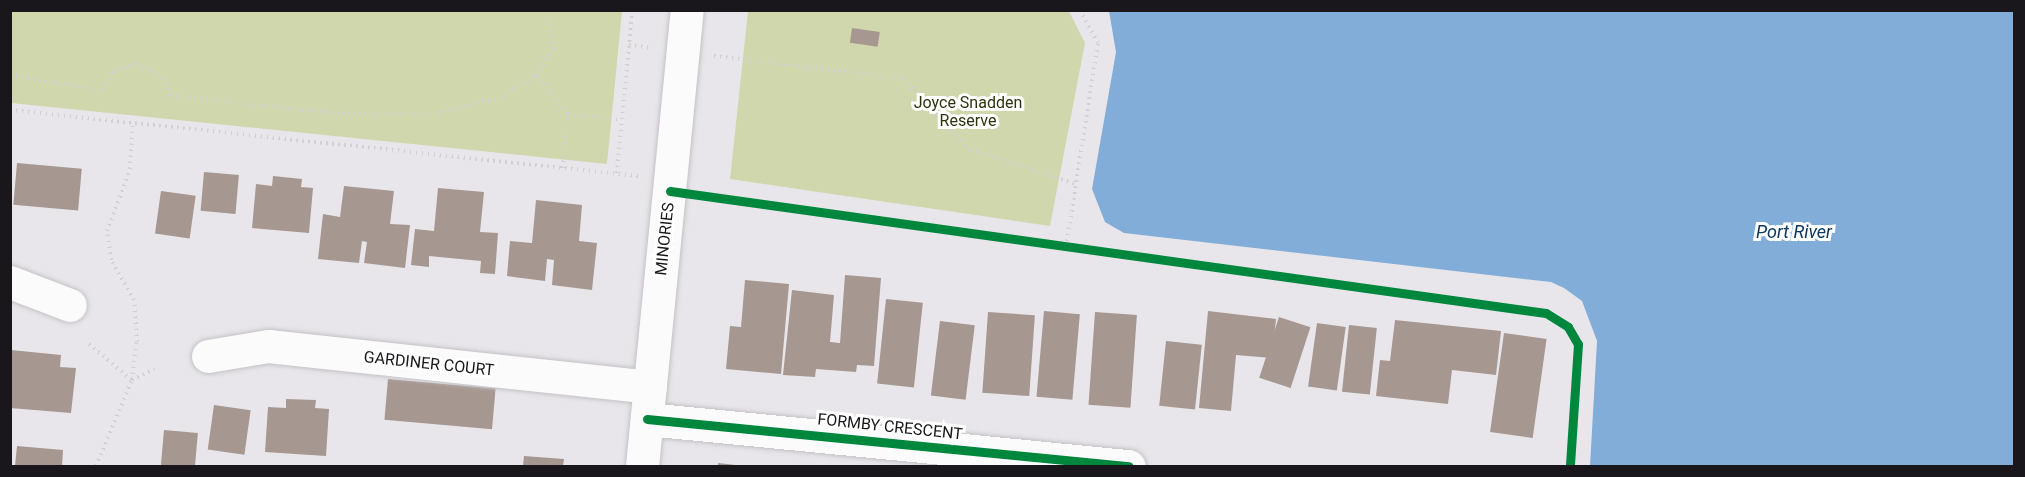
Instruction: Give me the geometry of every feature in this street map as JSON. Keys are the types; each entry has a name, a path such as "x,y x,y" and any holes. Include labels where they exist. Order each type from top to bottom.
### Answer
{"street":[{"name":"MINORIES","path":"642,466 687,10"},
{"path":"10,282 70,305"},
{"name":"GARDINER COURT","path":"208,356 268,346 648,403"},
{"name":"FORMBY CRESCENT","path":"648,403 1129,466"}],"path":[{"path":"10,75 103,91 112,72 136,64 164,77 170,96 395,116 470,108 536,75 553,49 548,10"},
{"path":"617,173 632,10"},
{"path":"1066,247 1098,43 1080,10"},
{"path":"629,45 903,79 970,149 1076,184"},
{"path":"536,75 568,115 563,168"},
{"path":"10,110 617,173 670,185 1066,247 1546,313 1568,327 1578,344 1570,466"},
{"path":"568,115 622,120"},
{"path":"96,466 132,380 137,342 134,300 111,260 107,231 130,169 133,124"},
{"path":"89,344 132,380"},
{"path":"132,380 155,369"}],"green space":[{"path":"11,10 622,11 607,164 11,103"},
{"name":"Joyce Snadden Reserve","path":"748,11 1069,11 1085,43 1050,226 730,179"}],"water":[{"name":"Port River","path":"1109,11 2014,11 2014,466 1590,466 1597,341 1582,301 1564,288 1551,282 1124,233 1105,222 1092,189 1116,52"}],"building":[{"path":"852,28 880,32 878,47 850,43"},
{"path":"17,163 82,169 78,211 13,205"},
{"path":"204,172 239,175 235,214 201,211"},
{"path":"273,176 302,179 301,187 313,188 309,233 252,228 256,184 272,186"},
{"path":"344,186 394,191 390,224 410,225 405,268 364,263 367,242 362,241 359,263 318,259 323,214 340,217"},
{"path":"438,188 484,192 480,232 498,233 495,274 480,273 481,261 429,256 429,267 411,265 415,229 434,231"},
{"path":"161,191 196,196 190,238 155,234"},
{"path":"536,200 582,205 579,241 597,243 592,290 552,285 554,260 547,259 545,281 507,276 510,241 532,243"},
{"path":"845,275 881,278 874,366 857,365 856,372 816,369 815,377 783,375 792,290 834,295 830,342 840,343"},
{"path":"745,280 789,284 781,374 726,369 730,326 741,327"},
{"path":"886,299 923,303 914,387 877,384"},
{"path":"1044,311 1080,314 1072,400 1037,397"},
{"path":"1208,311 1276,319 1272,358 1236,355 1231,411 1199,408"},
{"path":"988,312 1035,315 1029,396 982,393"},
{"path":"1095,312 1137,315 1130,408 1089,405"},
{"path":"1279,317 1310,327 1291,388 1259,378"},
{"path":"1395,320 1501,331 1496,375 1452,370 1448,404 1376,396 1380,360 1390,361"},
{"path":"940,321 975,325 966,400 931,395"},
{"path":"1317,323 1346,327 1337,390 1308,386"},
{"path":"1349,325 1377,328 1370,395 1342,392"},
{"path":"1504,333 1547,339 1533,438 1490,432"},
{"path":"1166,341 1202,345 1195,409 1159,406"},
{"path":"11,350 61,355 60,367 76,368 71,413 10,408"},
{"path":"388,379 496,388 492,429 384,420"},
{"path":"286,399 316,400 315,408 329,409 326,456 265,452 268,407 286,408"},
{"path":"214,405 251,410 244,455 208,450"},
{"path":"164,430 198,433 195,466 161,466"},
{"path":"17,446 63,450 62,466 15,466"},
{"path":"524,456 564,459 563,466 523,466"},
{"path":"718,463 736,465 736,466 718,466"}],"cycle path":[{"path":"670,191 1546,313 1568,327 1578,344 1570,466"},
{"path":"647,419 1129,466"}]}
